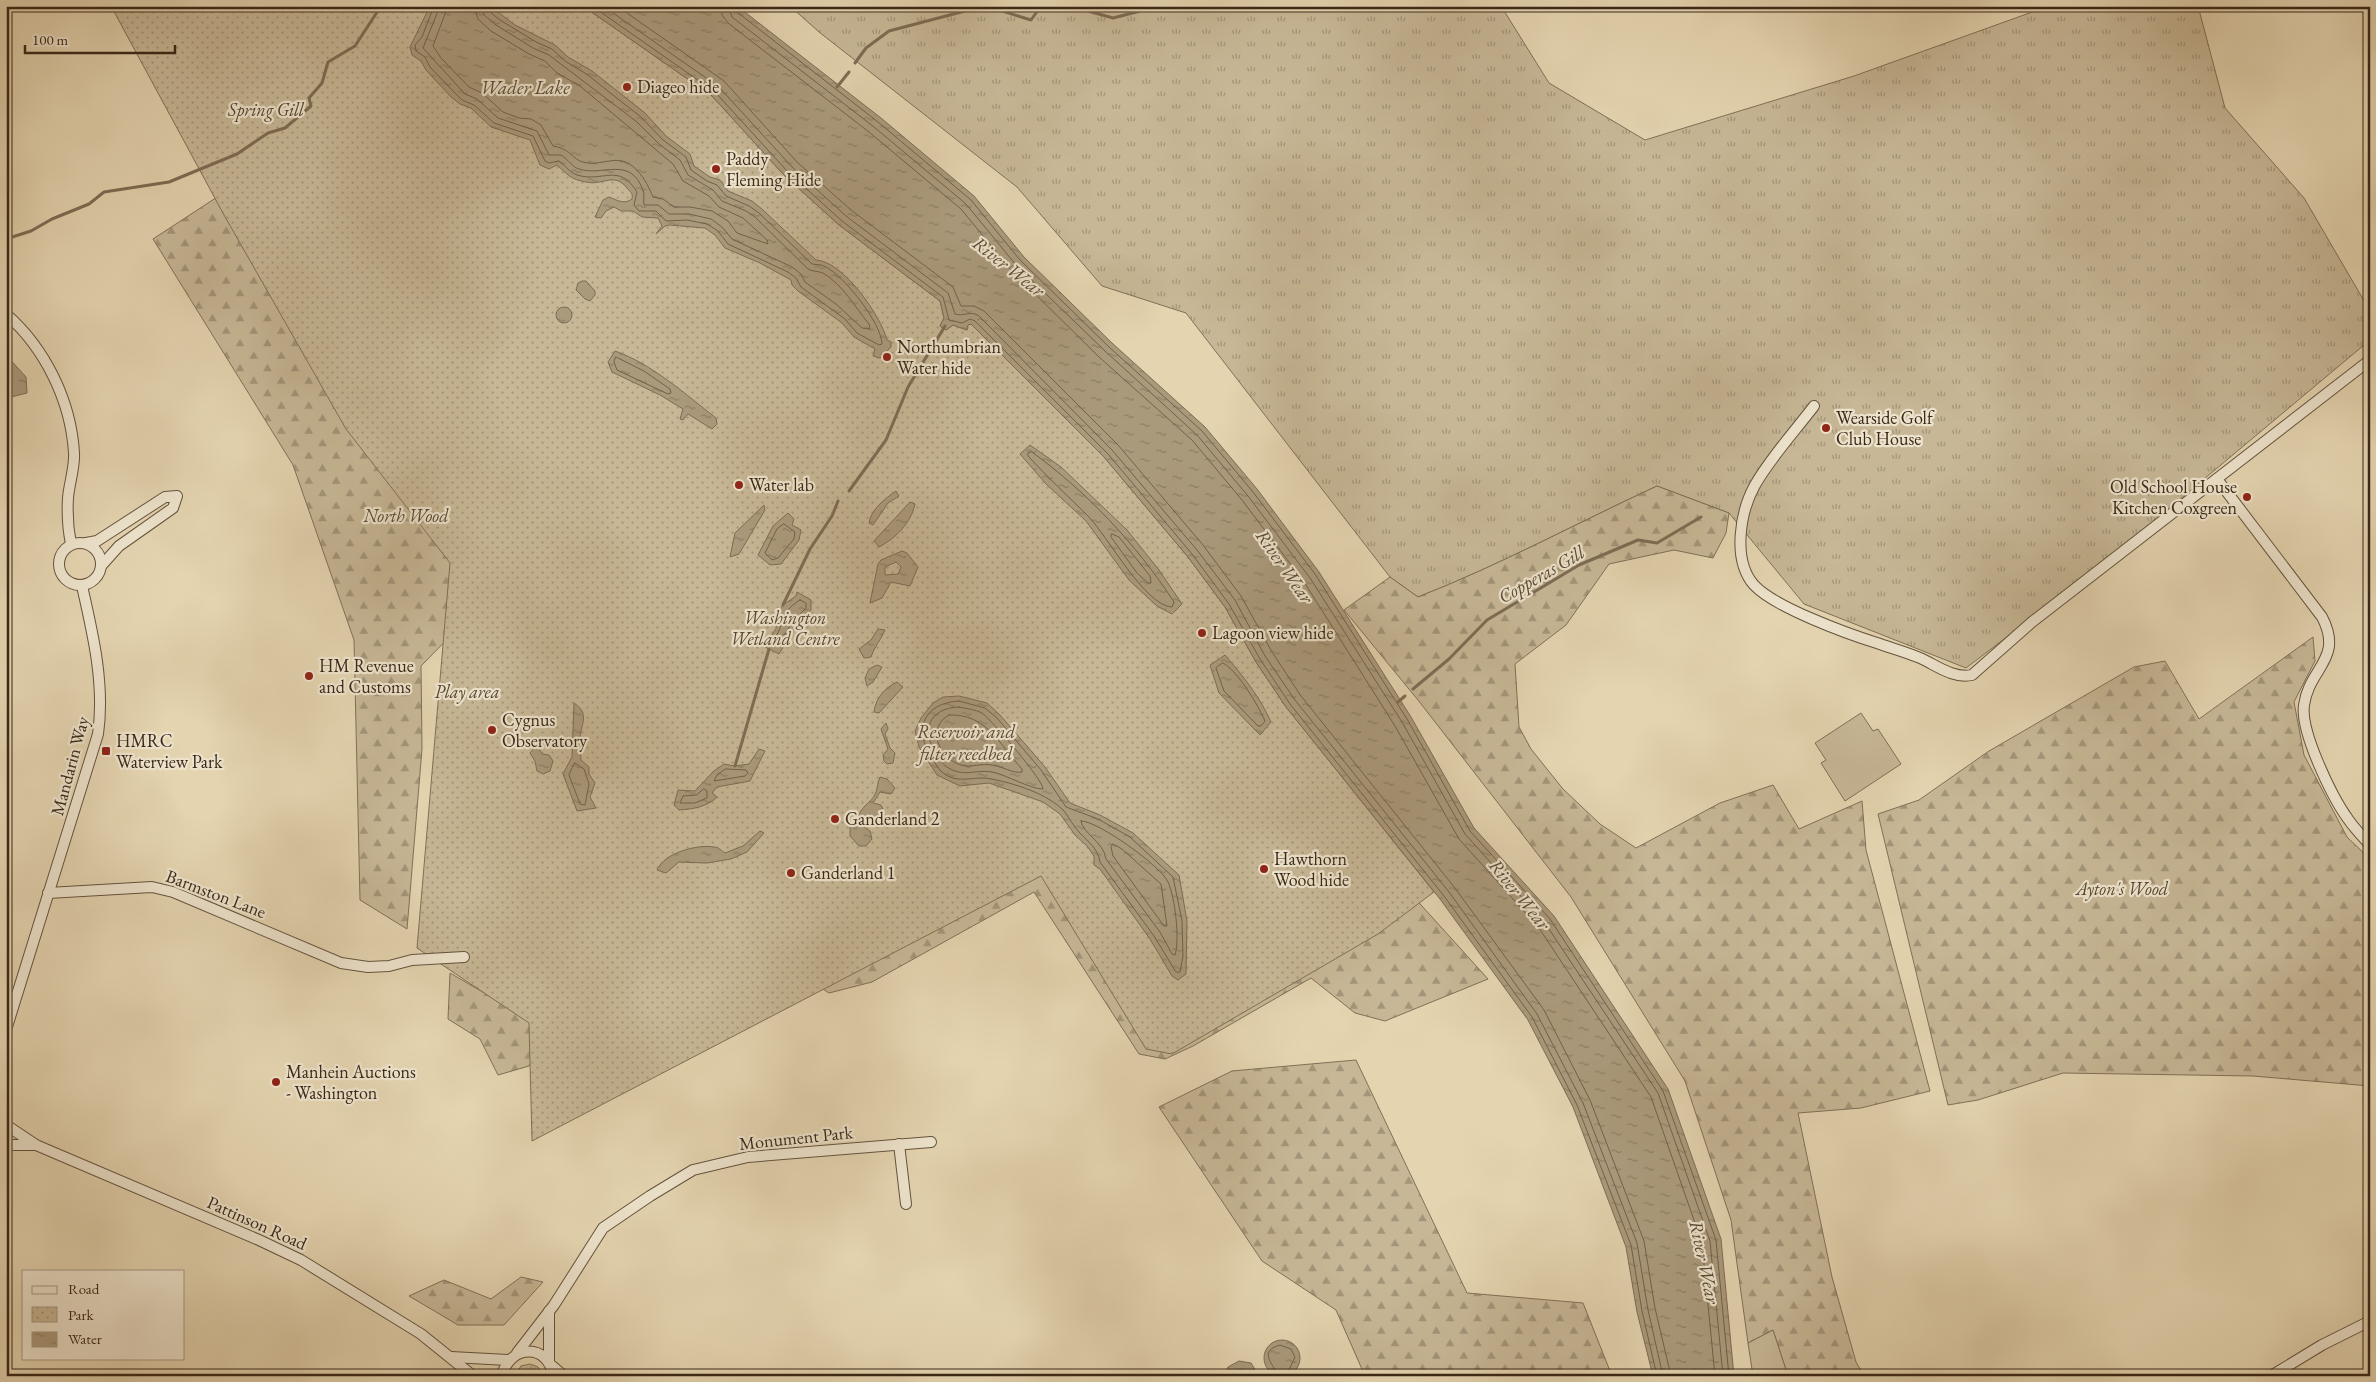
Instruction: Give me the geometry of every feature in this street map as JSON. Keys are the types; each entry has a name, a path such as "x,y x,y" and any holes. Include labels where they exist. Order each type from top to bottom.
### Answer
{"street":[{"path":"6,314 22,328 51,370 66,414 74,453 68,498 68,526 71,544"},
{"path":"1814,406 1755,484 1742,520 1740,542 1744,564 1754,585 1778,602 1846,633 1920,658 1951,673 1968,676 1972,675 2032,622 2370,360"},
{"path":"2217,479 2322,617 2329,630 2328,654 2306,693 2303,721 2334,796 2347,818 2370,845"},
{"path":"177,496 173,508 119,546 102,565 94,581 82,586 69,583 60,573 59,560 66,548 71,544 97,541 165,497 177,496"},
{"path":"86,543 98,552 102,565"},
{"name":"Mandarin Way","path":"48,893 66,844 94,750 102,709 92,630 82,586"},
{"name":"Barmston Lane","path":"48,893 152,887 173,892 342,963 368,967 389,966 412,960 464,956"},
{"path":"6,1030 48,893"},
{"name":"Pattinson Road","path":"6,1125 36,1145 260,1240 301,1260 373,1303 451,1356 461,1368 473,1376"},
{"name":"Monument Park","path":"508,1360 517,1353 549,1311 603,1228 650,1196 694,1170 748,1157 931,1142"},
{"path":"899,1144 906,1204"},
{"name":"Pattinson Road","path":"6,1145 36,1145"},
{"path":"549,1311 551,1368"},
{"path":"2271,1376 2322,1345 2370,1321"},
{"path":"517,1353 534,1352 551,1368 564,1376"},
{"path":"451,1356 508,1360 502,1376"}],"green space":[{"name":"Washington Wetland Centre","path":"111,6 583,6 712,96 784,175 839,225 940,301 944,318 940,326 946,330 953,325 967,330 967,325 971,324 1104,457 1188,557 1225,607 1256,662 1286,707 1434,892 1378,934 1172,1054 1146,1049 1041,876 532,1141 529,1023 417,948 450,563 346,429 224,215"},
{"path":"790,6 1501,6 1549,83 1645,140 1854,76 2049,6 2198,6 2225,108 2304,198 2370,311 2370,340 2099,567 1966,668 1804,604 1729,513 1657,486 1509,558 1418,597 1390,577 1186,313 1102,286 1017,187 819,32"},
{"name":"North Wood","path":"257,171 399,362 466,620 421,666 422,749 407,929 360,900 354,640 293,465 153,239"},
{"path":"1657,486 1729,513 1726,533 1713,558 1674,550 1609,564 1566,625 1515,664 1519,727 1531,749 1563,789 1600,824 1636,848 1720,803 1773,785 1799,829 1862,801 1866,850 1930,1091 1861,1108 1798,1113 1832,1277 1856,1362 1864,1376 1788,1376 1773,1330 1748,1343 1731,1220 1685,1081 1571,897 1418,700 1344,610 1390,577 1418,597 1449,585"},
{"name":"Ayton's Wood","path":"2313,637 2315,661 2294,702 2304,755 2347,837 2370,859 2370,1086 2253,1076 2063,1073 1978,1100 1948,1105 1878,814 1919,800 1989,751 2134,667 2165,661 2199,719"},
{"path":"1861,713 1873,731 1878,729 1901,764 1845,801 1821,763 1826,760 1815,743"},
{"path":"1365,843 1488,979 1385,1021 1355,1013 1311,978 1193,1046 1165,1059 1139,1054 1034,892 872,982 829,993 768,953 872,884"},
{"path":"574,966 529,1066 498,1075 480,1039 448,1019 450,973 517,1012"},
{"path":"1356,1060 1467,1293 1583,1303 1612,1376 1365,1376 1336,1310 1262,1261 1159,1107 1232,1071"},
{"path":"521,1277 543,1282 504,1325 458,1325 409,1296 444,1280 491,1299"},
{"path":"1773,1330 1788,1376 1753,1376 1748,1343"},
{"path":"530,1364 538,1367 543,1376 515,1376 521,1366"}],"water":[{"name":"Wader Lake","path":"430,6 490,6 515,25 555,45 568,57 592,71 645,113 666,136 690,154 694,166 710,177 720,180 728,191 752,201 816,260 827,263 849,279 869,304 887,340 891,342 891,347 880,358 873,356 875,349 854,337 842,323 798,291 792,285 791,280 760,263 725,248 715,235 705,228 669,225 656,234 662,226 658,218 642,217 633,211 621,211 614,207 606,211 601,218 595,217 603,200 609,197 626,202 632,199 632,193 618,181 592,183 581,181 567,174 557,165 549,169 540,165 530,140 491,127 471,108 460,104 451,97 426,70 421,61 412,55 410,47"},
{"name":"River Wear","path":"583,6 737,6 881,118 974,196 1024,257 1112,343 1205,427 1257,489 1319,572 1411,717 1474,828 1554,916 1668,1089 1721,1239 1734,1376 1653,1376 1637,1312 1626,1247 1573,1107 1528,1020 1440,899 1286,707 1256,662 1225,607 1188,557 1104,457 971,324 968,325 967,330 953,325 946,330 940,326 944,318 940,301 839,225 784,175 712,96"},
{"path":"586,281 595,291 595,295 590,301 585,299 576,290 578,283"},
{"path":"564,307 570,309 572,315 570,321 564,323 558,321 556,315 558,309"},
{"path":"615,351 642,364 668,380 716,418 717,424 712,429 688,414 683,420 680,419 683,409 660,395 612,372 608,362"},
{"path":"6,355 26,377 27,393 11,397 6,395"},
{"path":"1030,445 1061,467 1127,530 1159,570 1182,604 1172,614 1157,606 1129,580 1086,521 1046,484 1020,454"},
{"path":"896,491 899,496 888,503 873,525 869,523 876,509"},
{"path":"910,502 915,504 906,524 897,534 879,547 874,541"},
{"path":"764,505 765,510 739,554 730,557 735,533"},
{"path":"788,513 794,519 792,525 801,530 799,540 781,564 770,565 758,555 773,526"},
{"path":"902,551 907,553 918,567 910,586 891,582 882,598 870,603 878,564 881,560","holes":["896,562 901,567 898,574 885,575 885,567"]},
{"path":"797,592 811,600 811,610 797,625 779,654 763,646 776,629 776,616 783,605 796,596"},
{"path":"878,629 885,630 882,637 871,657 864,658 859,649 871,640"},
{"path":"1225,655 1251,687 1271,722 1260,735 1219,693 1210,665"},
{"path":"877,665 882,667 873,682 867,686 865,678 869,669"},
{"path":"897,682 903,687 879,713 874,712 882,694"},
{"name":"Reservoir and filter reedbed","path":"959,696 987,703 1000,715 1045,767 1070,803 1100,815 1133,833 1179,875 1187,921 1186,974 1178,980 1172,976 1150,939 1100,869 1094,865 1094,856 1087,846 1075,835 1060,814 1043,802 989,783 960,786 937,775 919,747 915,731 921,718 933,703 943,697"},
{"path":"574,703 582,711 583,715 580,739 581,760 589,767 589,774 595,783 590,797 596,808 577,811 563,774 572,757"},
{"path":"886,723 888,729 885,734 890,748 895,753 893,763 887,764 884,761 883,755 888,749 881,729"},
{"path":"537,745 542,754 549,755 553,761 550,771 543,774 537,771 535,761 530,753"},
{"path":"759,749 765,751 750,781 717,787 712,793 717,797 700,807 679,810 674,805 678,790 695,791 714,771 724,764 735,766 749,764"},
{"path":"880,777 887,779 895,788 891,794 880,792 873,803 881,805 883,809 877,824 864,820 861,825 870,831 872,839 866,846 859,846 850,836 850,827 875,795"},
{"path":"760,831 764,833 747,852 731,859 707,863 679,862 666,873 657,870 666,859 674,854 690,848 707,846 717,848 725,853 743,846"},
{"path":"1282,1340 1289,1341 1295,1345 1299,1351 1299,1365 1295,1371 1289,1375 1282,1376 1275,1375 1269,1371 1265,1365 1264,1358 1265,1351 1269,1345 1275,1341"},
{"path":"1239,1361 1251,1363 1259,1376 1224,1376 1228,1367"}],"waterway":[{"path":"6,239 31,231 52,219 89,204 104,192 169,182 237,154 268,133 285,128 311,106 309,98 322,83 328,62 355,46 381,6"},
{"path":"855,63 866,48 889,31 984,6"},
{"path":"986,6 1031,20 1041,6"},
{"path":"1085,6 1088,11 1113,18 1160,6"},
{"path":"837,87 849,72"},
{"path":"849,491 886,440 908,387 945,326"},
{"path":"783,605 810,549 832,516 838,501"},
{"name":"Copperas Gill","path":"1413,689 1449,659 1487,620 1579,565 1638,540 1657,543 1701,517"},
{"path":"735,766 769,649"},
{"name":"Copperas Gill","path":"1398,702 1405,696"}],"place":[{"name":"Diageo hide","path":"627,87"},
{"name":"Paddy Fleming Hide","path":"716,169"},
{"name":"Northumbrian Water hide","path":"887,357"},
{"name":"Wearside Golf Club House","path":"1826,428"},
{"name":"Water lab","path":"739,485"},
{"name":"Old School House Kitchen Coxgreen","path":"2247,497"},
{"name":"Lagoon view hide","path":"1202,633"},
{"name":"HM Revenue and Customs","path":"309,676"},
{"name":"Cygnus Observatory","path":"492,730"},
{"name":"HMRC Waterview Park","path":"106,751"},
{"name":"Ganderland 2","path":"835,819"},
{"name":"Hawthorn Wood hide","path":"1264,869"},
{"name":"Ganderland 1","path":"791,873"},
{"name":"Manhein Auctions - Washington","path":"276,1082"}],"park label":[{"name":"Spring Gill","path":"266,110"},
{"name":"Play area","path":"467,692"}]}
